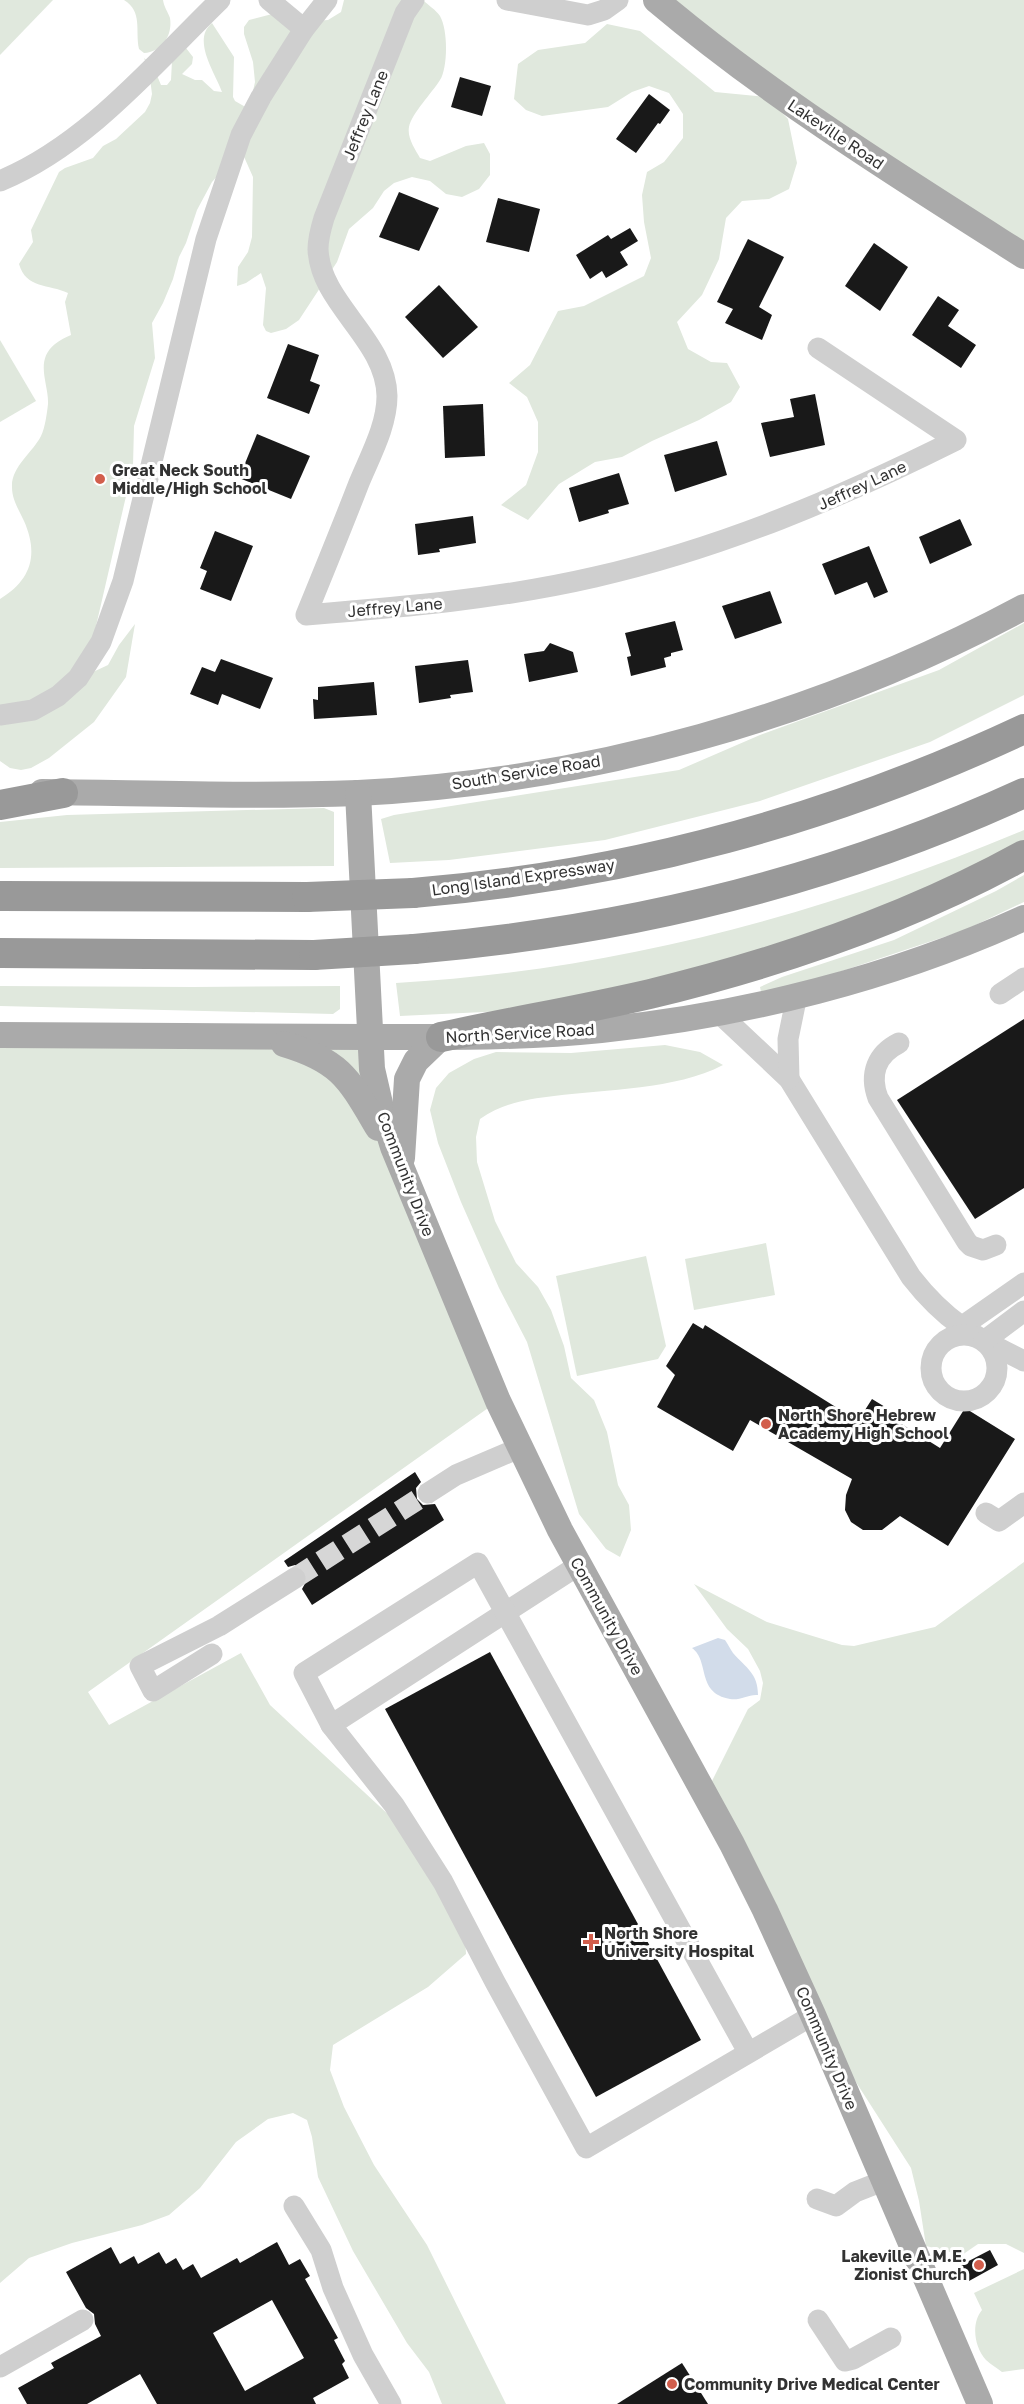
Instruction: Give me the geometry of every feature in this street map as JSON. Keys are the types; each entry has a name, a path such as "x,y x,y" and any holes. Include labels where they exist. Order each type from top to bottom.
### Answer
{"highway":[{"name":"Long Island Expressway","path":"0,896 307,897 413,893 503,884 574,872 712,843 847,802 965,756 1024,729"},
{"path":"0,805 63,793"},
{"path":"0,953 314,955 414,949 515,939 584,929 721,898 856,859 1024,793"},
{"path":"441,1037 648,994 742,969 894,916 966,885 1024,855"}],"main road":[{"name":"Lakeville Road","path":"656,0 731,60 810,117 1024,256"},
{"name":"South Service Road","path":"0,792 249,795 358,793 474,782 562,768 727,729 861,682 957,640 1024,607"},
{"name":"Community Drive","path":"358,793 372,1069 381,1108 401,1167 519,1448 579,1565 732,1844 765,1910 813,2015 980,2404"},
{"name":"North Service Road","path":"0,1035 441,1037 582,1032 719,1013 797,995 938,953 1024,918"},
{"path":"255,1036 309,1052 336,1068 352,1086 401,1167"},
{"path":"401,1167 407,1079 416,1061 441,1037"}],"street":[{"path":"0,181 45,159 91,125 220,0"},
{"path":"269,0 304,29"},
{"path":"0,715 33,710 58,696 86,667 101,642 123,581 207,239 241,135 261,96 304,29 327,0"},
{"name":"Jeffrey Lane","path":"414,0 397,35 324,218 319,240 322,270 375,354 387,397 379,435 306,615 478,598 561,584 639,566 718,543 807,510 870,483 956,440 818,348"},
{"path":"507,0 566,12 592,14 604,10 618,0"},
{"path":"566,12 586,0"},
{"path":"1000,994 1024,978"},
{"path":"789,1079 789,1039 797,995"},
{"path":"719,1013 789,1079 911,1277 933,1304 961,1327 1024,1361"},
{"path":"899,1043 885,1052 876,1066 874,1083 878,1098 967,1242 983,1251 996,1245"},
{"path":"961,1327 1024,1283"},
{"path":"984,1341 1024,1311"},
{"path":"428,1493 456,1475 519,1448"},
{"path":"986,1513 999,1521 1024,1503"},
{"path":"748,2052 478,1563 304,1673 331,1725 393,1805 443,1882 586,2148 813,2015"},
{"path":"331,1725 579,1565"},
{"path":"212,1654 153,1691 140,1666 219,1626 294,1578"},
{"path":"855,2192 883,2181"},
{"path":"294,2206 321,2250 333,2288 363,2355 391,2404"},
{"path":"0,2367 83,2320"},
{"path":"818,2320 845,2361 891,2338"}],"shaded area":[{"path":"0,0 53,0 0,55"},
{"path":"124,0 163,0 170,18 170,31 168,37 156,50 144,53 139,49 136,16 134,10"},
{"path":"344,0 423,0 440,16 446,39 443,74 411,121 410,139 420,158 430,161 466,146 484,143 490,154 490,175 479,189 462,197 446,194 430,181 412,177 394,183 384,191 373,208 349,229 337,262 299,320 286,329 271,333 266,331 263,325 266,288 261,273 237,286 238,267 248,252 252,237 253,177 241,150 212,182 197,210 173,279 152,323 155,358 134,426 133,466 93,639 93,672 108,665 119,645 135,624 126,677 94,722 49,758 31,768 21,770 10,768 0,761 0,599 19,584 29,566 31,556 29,533 16,505 12,487 15,473 44,429 48,404 44,373 45,358 55,344 71,335 65,302 68,293 33,282 22,272 19,264 33,242 31,230 59,172 93,158 103,146 116,139 145,112 152,94 149,71 144,58 153,66 161,85 167,85 171,80 172,61 186,48 193,57 192,64 182,74 195,80 202,80 214,91 222,92 204,48 206,30 212,23 234,57 233,97 235,101 249,109 255,82 253,62 244,34 244,27 249,20 276,13 316,21 328,20 341,12"},
{"path":"651,0 1024,0 1024,261"},
{"path":"607,24 640,31 715,92 767,97 788,119 797,163 789,189 769,199 742,201 726,218 719,259 702,295 677,322 688,349 711,362 727,363 740,387 731,402 622,457 595,462 559,484 528,520 501,505 526,485 538,452 538,422 527,397 509,383 530,365 558,311 584,306 644,276 651,258 644,222 642,195 647,172 664,162 683,138 683,114 669,93 649,86 632,92 608,107 542,116 526,110 514,99 518,64 538,50 585,43"},
{"path":"0,340 36,401 0,422"},
{"path":"1024,623 1024,695 930,742 760,801 605,840 449,860 390,863 381,819 394,815 679,770 760,735 939,670"},
{"path":"324,808 334,812 334,866 0,868 0,822 67,815"},
{"path":"1024,830 1024,847 953,884 727,968 525,1010 400,1016 396,983 557,966 716,934 872,888"},
{"path":"1024,875 1024,902 965,930 779,992 761,992 760,987 782,977 894,940"},
{"path":"0,986 340,986 340,1009 333,1014 0,1006"},
{"path":"0,1035 369,1037 372,1069 498,1401 88,1692 109,1725 241,1653 270,1705 404,1829 465,1935 466,1954 428,1987 333,2045 330,2070 344,2107 374,2165 427,2245 506,2404 442,2404 429,2372 407,2343 353,2251 318,2177 307,2120 293,2113 268,2119 236,2142 200,2188 169,2215 29,2258 0,2283"},
{"path":"665,1045 700,1052 723,1065 704,1073 662,1084 525,1100 498,1109 480,1119 476,1137 477,1162 495,1221 516,1263 538,1287 551,1310 564,1346 571,1378 594,1400 607,1432 618,1485 629,1505 631,1530 620,1557 606,1549 579,1514 527,1342 499,1288 461,1202 438,1143 430,1110 436,1088 449,1073 474,1059 496,1052 571,1053"},
{"path":"766,1243 775,1295 694,1310 685,1259"},
{"path":"646,1256 666,1346 658,1359 577,1376 556,1276"},
{"path":"1024,1562 1024,2253 1006,2244 978,2244 962,2255 926,2246 911,2168 813,2015 705,1795 748,1709 760,1700 763,1683 760,1671 748,1649 727,1629 694,1584 767,1622 842,1645 854,1646 935,1627"},
{"path":"1024,2269 1024,2369 1002,2372 986,2360 979,2349 975,2328 982,2310 974,2293"}],"water":[{"path":"718,1638 725,1640 733,1653 754,1676 758,1695 730,1699 719,1696 712,1690 701,1661 692,1648"}],"building":[{"path":"460,77 491,86 482,116 451,107"},
{"path":"649,94 670,110 636,153 616,139"},
{"path":"399,192 439,208 419,251 379,237"},
{"path":"498,198 540,209 529,252 486,242"},
{"path":"630,228 638,241 620,252 628,265 606,278 602,271 590,279 576,255 608,235 611,239"},
{"path":"748,239 784,257 759,307 772,315 762,340 725,323 733,309 717,302"},
{"path":"874,243 908,267 880,311 845,286"},
{"path":"439,285 478,327 443,358 405,317"},
{"path":"938,296 959,310 948,326 976,345 961,368 912,335"},
{"path":"288,344 319,355 310,381 320,385 309,414 267,398"},
{"path":"815,394 825,445 770,457 761,423 794,417 790,399"},
{"path":"483,404 485,456 445,458 443,406"},
{"path":"257,434 310,456 291,499 239,478"},
{"path":"717,441 727,475 675,492 664,455"},
{"path":"619,473 629,504 579,522 569,488"},
{"path":"473,516 476,543 418,555 415,524"},
{"path":"960,519 972,545 930,564 919,537"},
{"path":"215,531 253,546 231,601 200,589 207,571 200,568"},
{"path":"869,546 888,592 874,598 867,582 835,595 822,564"},
{"path":"770,591 782,623 735,639 722,606"},
{"path":"675,621 683,650 671,653 671,656 664,658 666,667 631,676 627,657 631,656 625,633"},
{"path":"550,643 573,652 578,672 529,682 524,654 544,651"},
{"path":"221,659 273,678 260,709 222,694 218,705 190,694 202,667 215,672"},
{"path":"468,660 473,692 419,703 415,666"},
{"path":"374,682 377,715 314,719 313,699 318,700 318,687"},
{"path":"1024,1019 1024,1188 975,1219 897,1100"},
{"path":"693,1323 703,1329 705,1325 858,1421 872,1399 895,1413 892,1418 940,1448 965,1408 1015,1439 948,1546 900,1516 882,1530 863,1530 851,1522 845,1510 846,1495 852,1479 750,1420 733,1451 657,1407 675,1375 666,1366"},
{"path":"415,1472 421,1482 416,1488 417,1499 423,1505 435,1504 444,1520 312,1605 302,1589 308,1578 305,1571 295,1565 288,1567 284,1561"},
{"path":"490,1652 701,2040 596,2097 385,1709"},
{"path":"277,2242 289,2265 300,2259 310,2276 305,2279 338,2338 334,2340 345,2361 342,2364 349,2378 313,2398 316,2404 157,2404 140,2374 87,2404 27,2404 18,2388 54,2368 51,2363 101,2336 95,2324 94,2314 86,2308 66,2272 111,2247 120,2264 134,2256 138,2264 159,2252 166,2264 176,2258 183,2270 193,2264 201,2278 237,2258 240,2263","holes":["272,2300 304,2358 245,2391 213,2333"]},
{"name":"Lakeville A.M.E. Zionist Church","path":"990,2250 998,2265 969,2281 961,2265"},
{"name":"Community Drive Medical Center","path":"682,2363 708,2404 617,2404"}],"tunnel":[{"path":"295,1578 428,1493"}],"place":[{"name":"Great Neck South Middle/High School","path":"100,479"},
{"name":"North Shore Hebrew Academy High School","path":"766,1424"},
{"name":"North Shore University Hospital","path":"591,1942"},
{"name":"Lakeville A.M.E. Zionist Church","path":"979,2265"},
{"name":"Community Drive Medical Center","path":"672,2384"}]}
